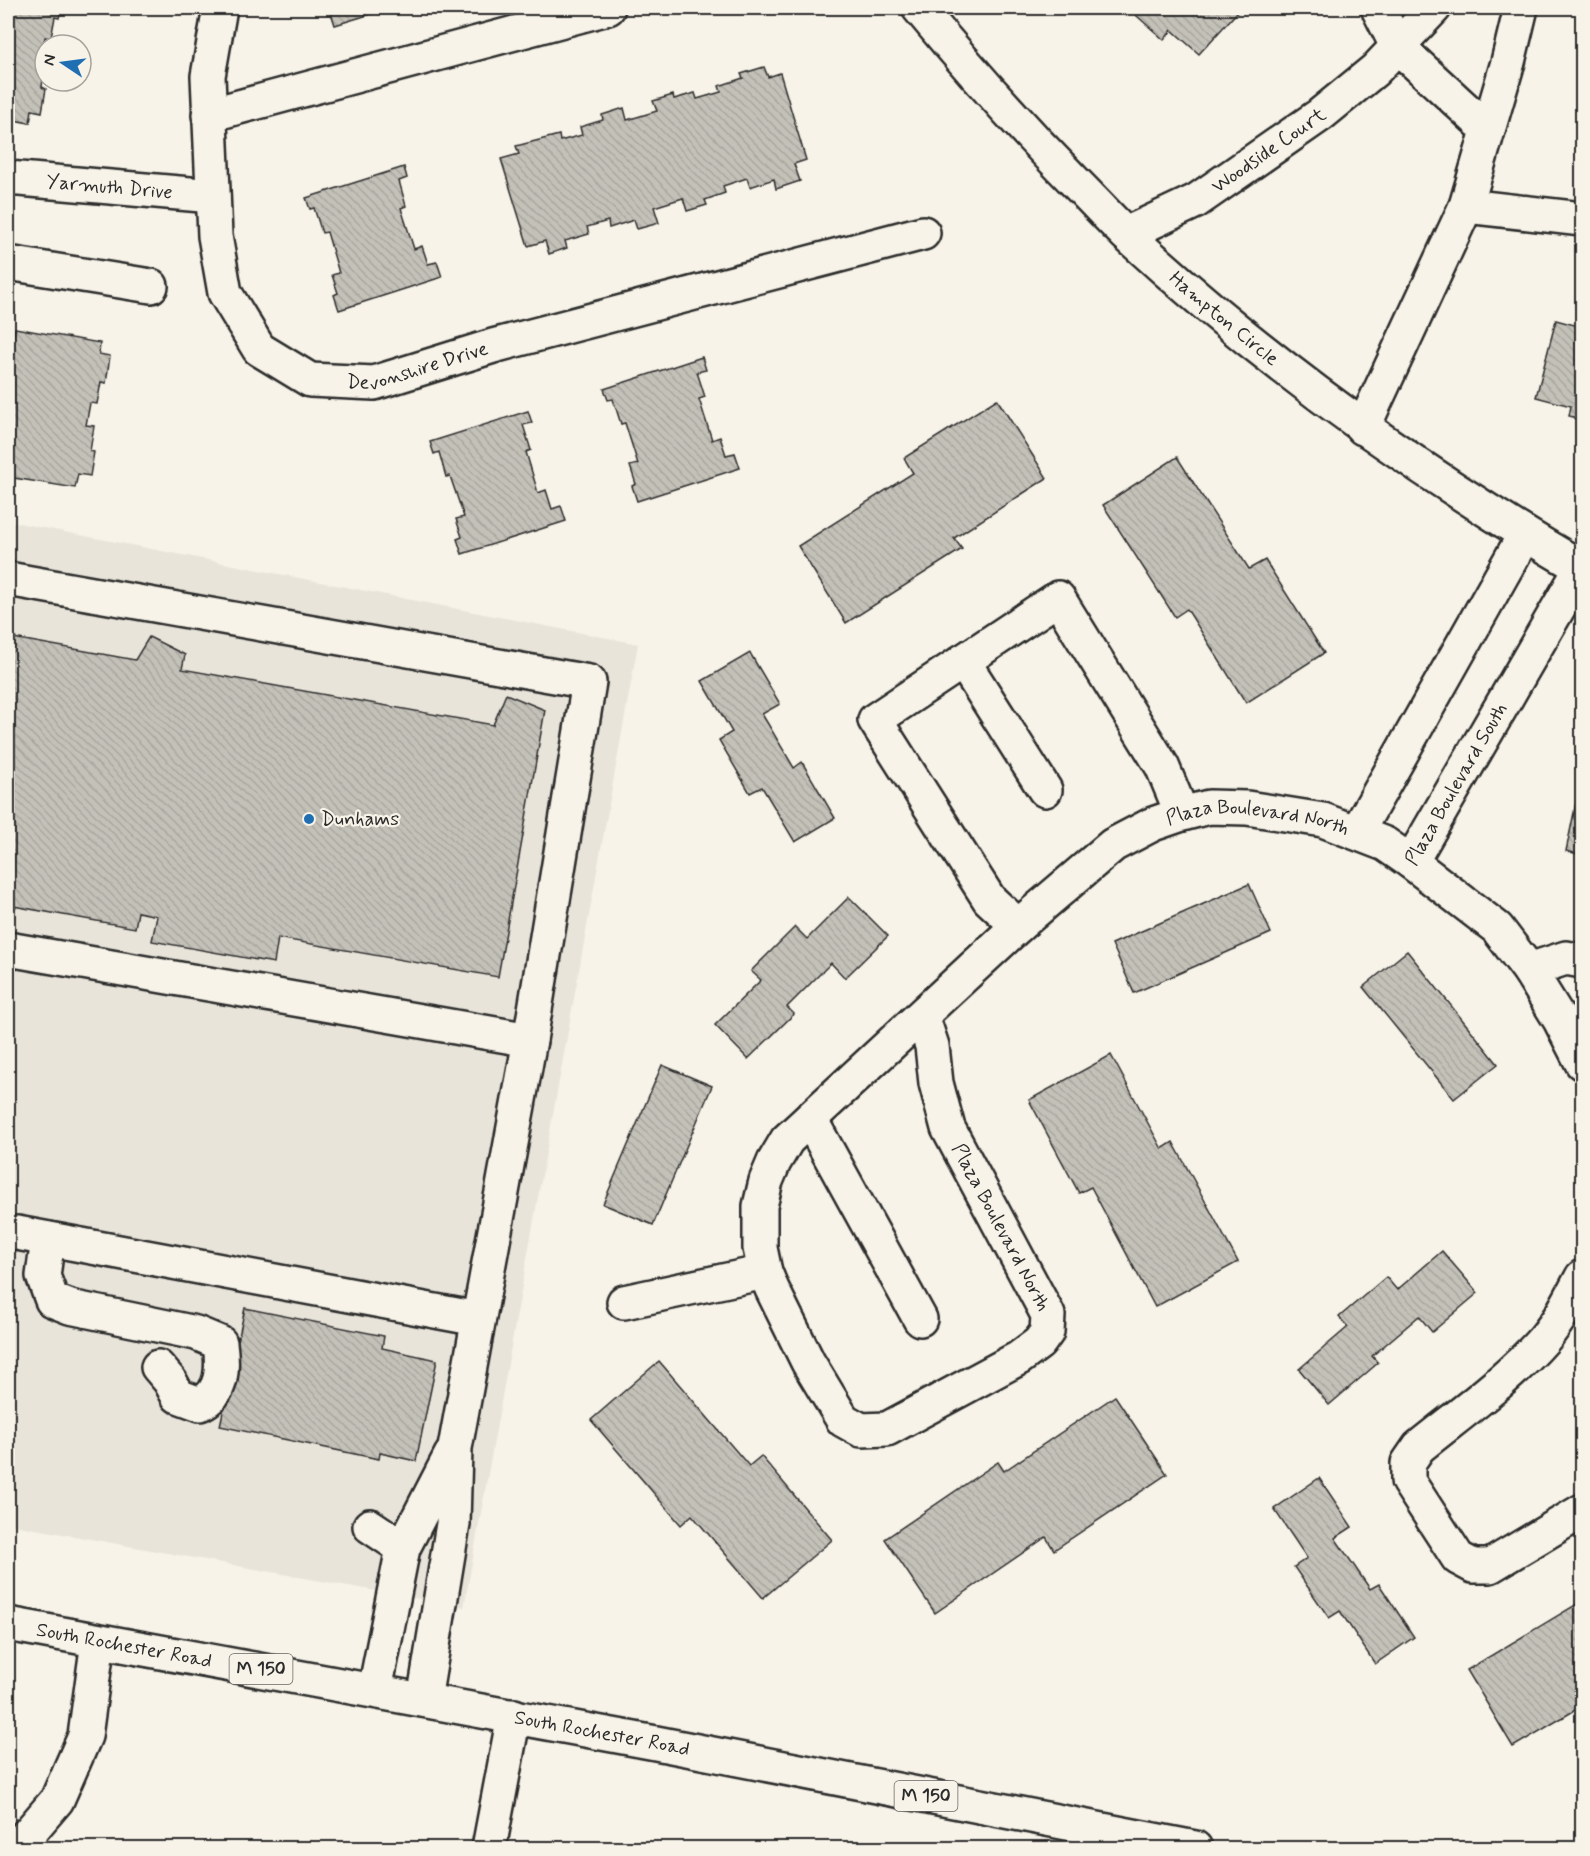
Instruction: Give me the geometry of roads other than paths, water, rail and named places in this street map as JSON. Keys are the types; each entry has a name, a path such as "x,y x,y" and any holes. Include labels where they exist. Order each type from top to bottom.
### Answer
{"street":[{"name":"Devonshire Drive","path":"220,8 208,76 215,236 225,293 259,349 310,380 374,383 493,346 923,233"},
{"path":"209,115 531,17 608,8"},
{"name":"Hampton Circle","path":"919,8 1000,104 1126,234 1239,332 1363,428 1525,534 1582,568"},
{"path":"1378,8 1397,46 1488,130"},
{"name":"Woodside Court","path":"1126,234 1196,201 1320,115 1374,70 1434,8"},
{"path":"1363,428 1466,206 1508,62 1521,8"},
{"name":"Yarmuth Drive","path":"8,178 213,196"},
{"path":"1466,206 1582,219"},
{"path":"8,262 150,286"},
{"name":"Plaza Boulevard North","path":"922,1016 932,1046 936,1083 948,1128 1048,1315 1047,1332 1039,1343 1019,1358 887,1429 861,1430 843,1420 808,1362 765,1272 760,1248 760,1206 766,1180 787,1140 1018,926 1113,845 1153,825 1209,807 1247,808 1323,820 1357,832 1525,534"},
{"name":"Plaza Boulevard South","path":"1582,568 1411,862 1497,928 1529,970 1560,1020 1582,1063"},
{"path":"8,579 589,682 531,1040 455,1448 453,1524 424,1700"},
{"path":"1018,926 989,899 875,720 1058,598 1162,766 1182,814"},
{"path":"963,661 1045,790"},
{"path":"1357,832 1384,844 1411,862"},
{"path":"8,949 531,1040"},
{"path":"1529,970 1566,958 1582,961"},
{"path":"810,1119 920,1319"},
{"path":"158,1367 170,1381 178,1396 200,1404 211,1399 218,1386 223,1364 220,1343 196,1333 70,1307 52,1300 33,1236 478,1319"},
{"path":"624,1302 765,1272"},
{"path":"1582,1277 1562,1314 1521,1364 1419,1447 1408,1463 1408,1481 1458,1558 1473,1566 1490,1566 1582,1511"},
{"path":"375,1690 403,1548 455,1448"},
{"path":"370,1526 403,1548"},
{"name":"South Rochester Road","path":"8,1624 514,1716 1195,1848"},
{"path":"16,1848 57,1800 85,1736 98,1641"},
{"path":"489,1848 514,1716"}],"place":[{"name":"Dunhams","path":"309,819"}]}
